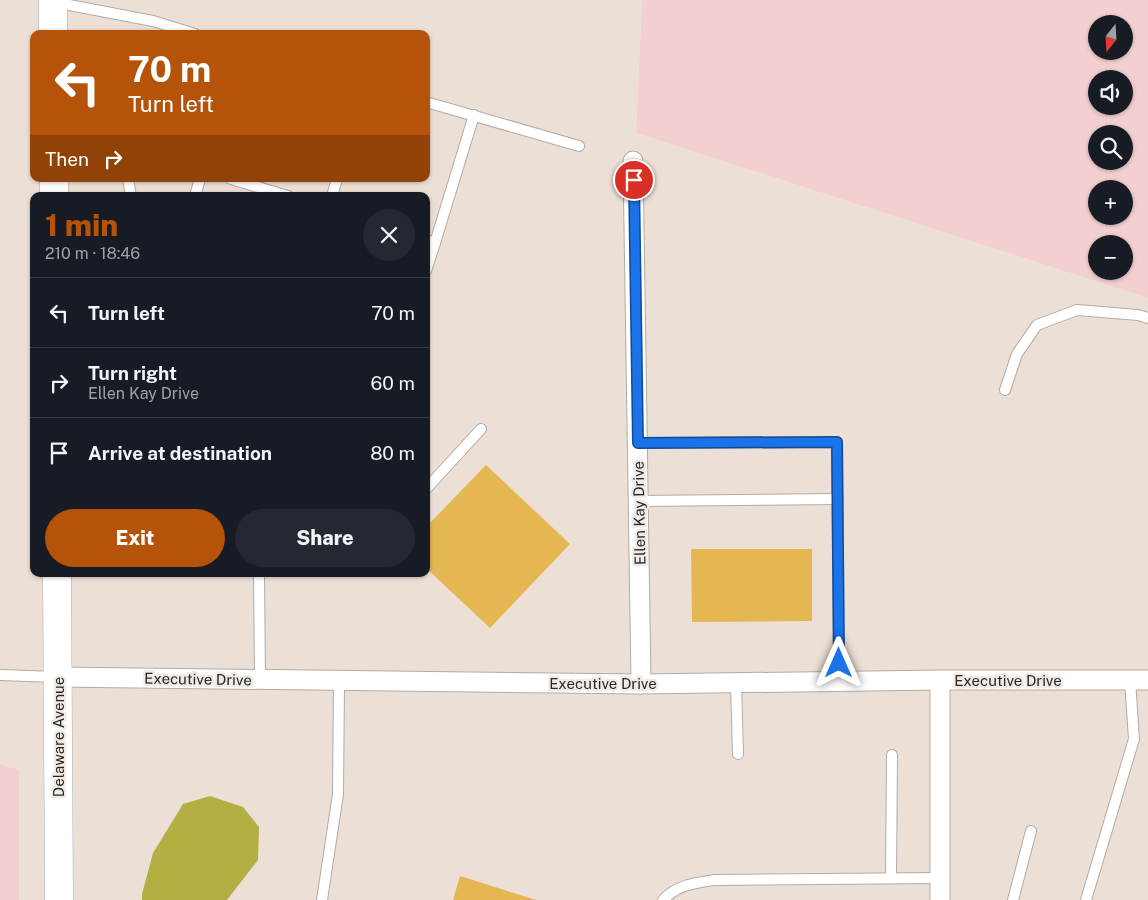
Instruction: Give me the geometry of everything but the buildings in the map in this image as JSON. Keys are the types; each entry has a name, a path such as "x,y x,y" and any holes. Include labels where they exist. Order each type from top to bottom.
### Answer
{"main road":[{"path":"53,1 53,30"},
{"name":"Delaware Avenue","path":"56,577 59,900"}],"street":[{"name":"Ellen Kay Drive","path":"634,161 641,684"},
{"name":"Executive Drive","path":"57,677 641,684 940,680 1139,680"},
{"path":"940,680 940,900"}],"lane":[{"path":"53,1 153,21 182,30"},
{"path":"430,103 579,146"},
{"path":"430,241 474,116"},
{"path":"239,182 265,192"},
{"path":"1005,390 1017,354 1038,325 1077,310 1138,315 1148,318"},
{"path":"430,485 480,429"},
{"path":"638,443 837,442 839,682"},
{"path":"638,501 838,499"},
{"path":"258,577 260,679"},
{"path":"0,675 57,677"},
{"path":"1086,900 1134,738 1139,680"},
{"path":"322,900 338,794 339,681"},
{"path":"736,683 738,754"},
{"path":"891,878 892,755"},
{"path":"1013,900 1031,831"},
{"path":"663,900 670,892 688,884 714,880 940,878"}],"shaded area":[{"path":"0,0 642,0 636,133 1148,298 1148,900 19,900 19,770 0,764"},
{"path":"642,0 1148,0 1148,298 1092,280 1133,280 1133,235 1088,235 1088,279 636,133"},
{"path":"0,764 19,770 19,900 0,900"},
{"path":"210,796 243,807 259,827 258,860 227,900 142,900 153,853 183,804"}],"route":[{"path":"634,180 638,443 837,442 839,663"}]}
